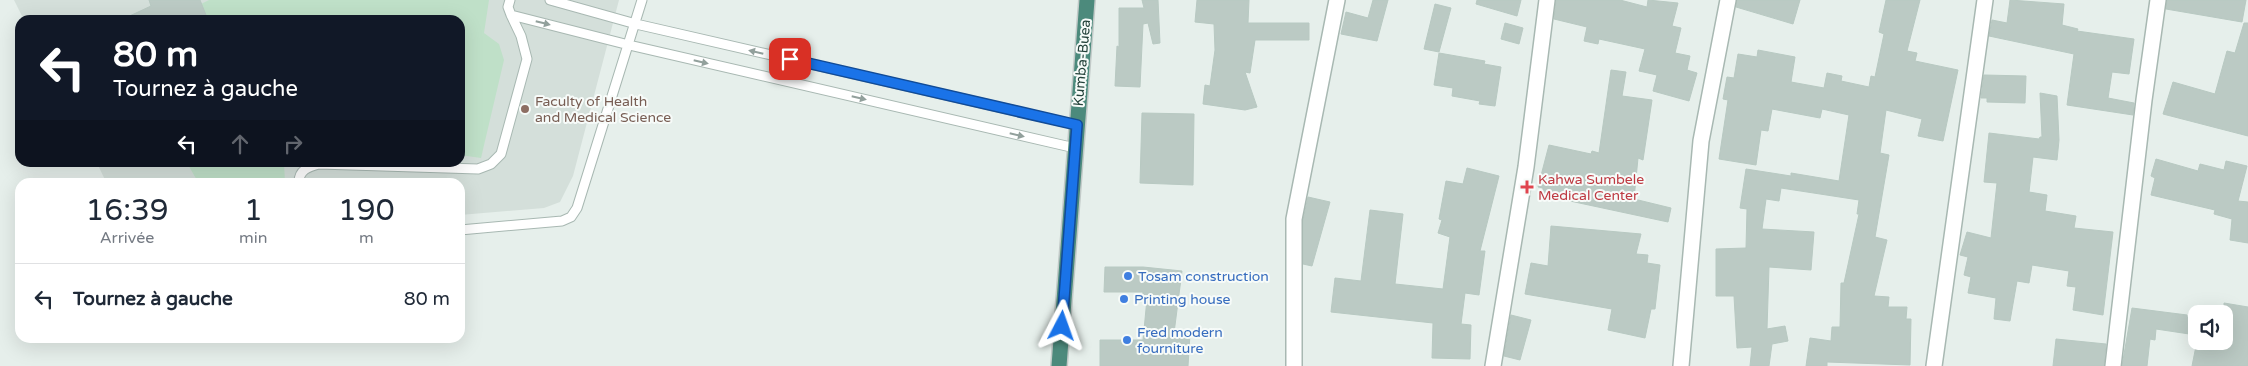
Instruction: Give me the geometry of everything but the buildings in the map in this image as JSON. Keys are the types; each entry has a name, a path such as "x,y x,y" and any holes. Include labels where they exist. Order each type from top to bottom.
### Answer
{"highway":[{"name":"Kumba-Buea","path":"1059,366 1087,0"}],"street":[{"path":"1294,366 1294,219 1338,0"},
{"path":"1493,366 1526,167 1547,0"},
{"path":"1681,366 1702,141 1728,0"},
{"path":"1934,366 1985,0"},
{"path":"2114,366 2143,110 2158,0"}],"lane":[{"path":"414,167 478,169 490,164 502,154 527,59 521,36 508,7 510,0"},
{"path":"550,0 636,24 1077,125"},
{"path":"465,230 562,221 571,217 577,208 642,0"},
{"path":"511,15 629,45 1075,148"},
{"path":"299,178 306,168 309,167"}],"shaded area":[{"name":"Faculty of Health and Medical Science","path":"14,0 619,0 573,176 560,202 544,208 465,215 465,178 104,178 99,167 465,167 465,15 22,15"}],"green space":[{"path":"209,0 489,0 484,33 499,44 504,60 481,158 465,156 465,15 206,15 201,4"},
{"path":"189,167 284,167 285,178 196,178"}],"place":[{"name":"Faculty of Health and Medical Science","path":"525,109"},
{"name":"Kahwa Sumbele Medical Center","path":"1527,187"},
{"name":"Tosam construction","path":"1128,276"},
{"name":"Printing house","path":"1124,299"},
{"name":"Fred modern fourniture","path":"1127,340"}],"route":[{"path":"790,59 1077,125 1062,326"}]}
